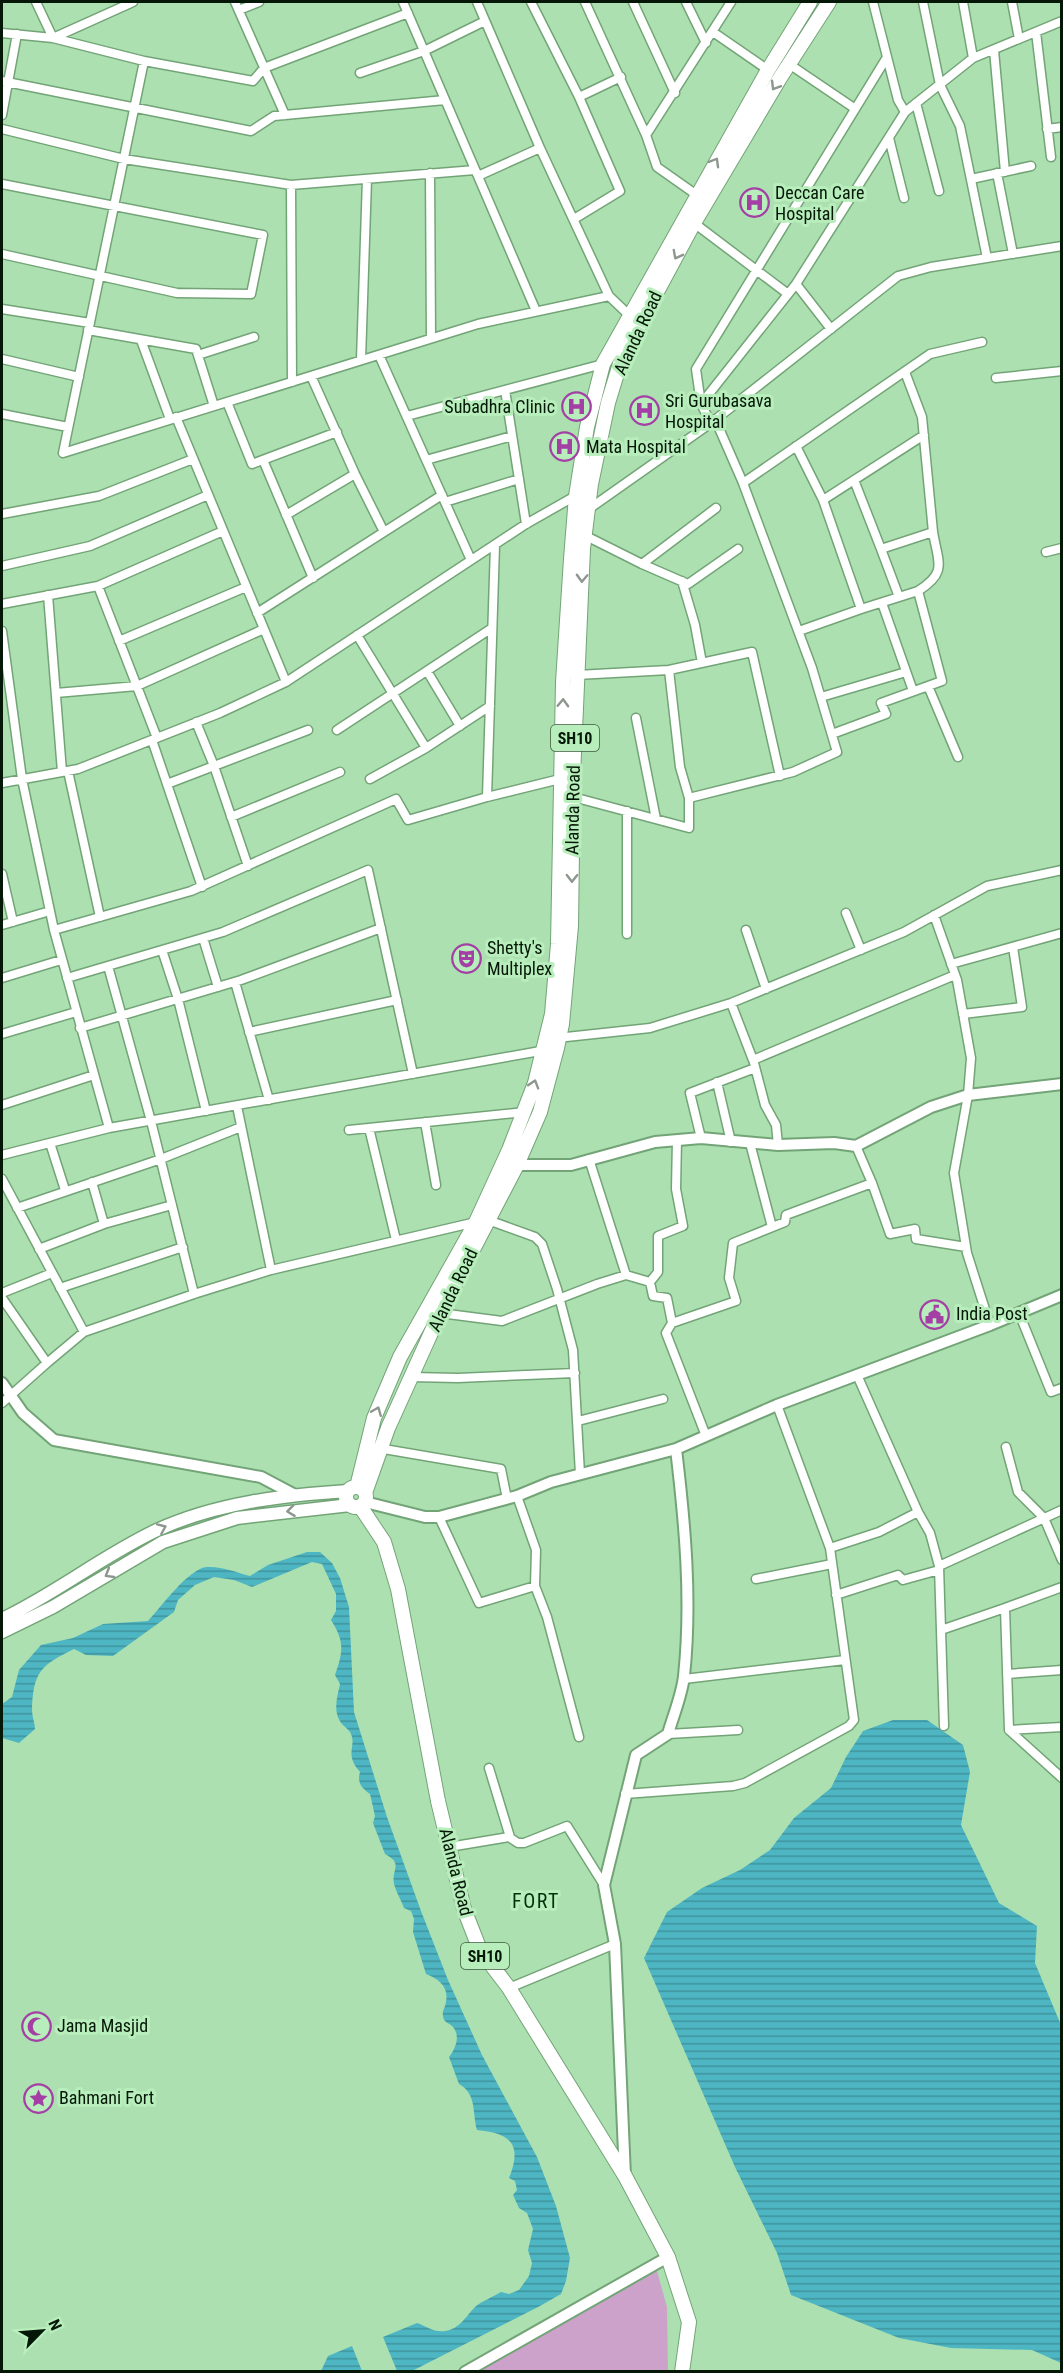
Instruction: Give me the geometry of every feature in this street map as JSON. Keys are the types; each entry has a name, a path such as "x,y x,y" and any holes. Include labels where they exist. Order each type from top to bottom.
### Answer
{"main road":[{"name":"Alanda Road","path":"682,2372 689,2322 668,2257 625,2176 509,1988 480,1950 464,1909 448,1847 398,1589 384,1542 358,1497 366,1446 374,1418 400,1357 482,1221 540,1112 571,926 573,796 584,535 608,403 622,357 694,223 701,198 768,70 810,2"},
{"name":"Alanda Road","path":"562,973 560,779 563,682 574,518 587,427 603,364 701,198 829,2"},
{"name":"Alanda Road","path":"517,1155 525,1112 551,1044"},
{"name":"Alanda Road","path":"358,1497 482,1221"},
{"path":"2,1619 157,1530 219,1510 295,1494 358,1497"},
{"path":"2,1632 53,1607 163,1542 237,1518 358,1497"}],"street":[{"path":"36,2 53,38"},
{"path":"53,38 133,2"},
{"path":"235,2 285,115"},
{"path":"239,10 259,2"},
{"path":"403,2 536,311"},
{"path":"477,2 540,148 609,296 630,315 636,329"},
{"path":"531,2 579,98 620,191 574,219"},
{"path":"585,2 621,77 657,167 701,198"},
{"path":"633,2 675,93"},
{"path":"686,2 706,43"},
{"path":"721,2 725,12"},
{"path":"646,135 732,2"},
{"path":"873,2 898,100 905,112"},
{"path":"923,2 940,85 960,126 987,258"},
{"path":"963,2 974,58"},
{"path":"1012,2 1020,39"},
{"path":"2,33 53,38 144,62 253,81 264,68 408,13"},
{"path":"360,73 424,51 485,21"},
{"path":"701,404 796,284 905,112 974,58 1062,21"},
{"path":"713,32 768,70"},
{"path":"1036,32 1051,157"},
{"path":"2,115 5,82 17,34"},
{"path":"994,50 1001,173 1013,254"},
{"path":"689,798 793,772 837,752 799,631 743,483 713,421 701,404 696,369 887,57"},
{"path":"144,62 63,453 478,324 609,296"},
{"path":"789,64 854,108"},
{"path":"579,98 621,77"},
{"path":"5,82 251,131 259,128 270,117 445,100"},
{"path":"916,103 939,191"},
{"path":"1047,129 1062,127"},
{"path":"2,129 124,159 291,185 430,174 477,173 540,148"},
{"path":"889,138 904,198"},
{"path":"971,179 1031,166"},
{"path":"430,174 431,338"},
{"path":"361,360 367,179"},
{"path":"2,183 263,235 251,294 177,293 2,254"},
{"path":"291,185 292,382"},
{"path":"694,223 788,294"},
{"path":"574,518 713,421 898,276 931,267 1062,246"},
{"path":"796,284 831,329"},
{"path":"2,309 196,350 214,406"},
{"path":"198,355 254,337"},
{"path":"141,340 286,682"},
{"path":"743,483 930,354 982,342"},
{"path":"379,355 471,560"},
{"path":"2,359 79,377"},
{"path":"407,416 603,364"},
{"path":"996,378 1062,370"},
{"path":"799,631 918,591 932,582 938,574 922,417 905,372"},
{"path":"311,376 384,532"},
{"path":"505,390 526,524"},
{"path":"227,402 252,464 337,432"},
{"path":"2,414 68,427"},
{"path":"823,501 924,435"},
{"path":"426,460 512,436"},
{"path":"796,447 823,501 861,609"},
{"path":"2,514 99,496 193,459"},
{"path":"263,460 313,578"},
{"path":"286,515 355,474"},
{"path":"257,613 384,532 443,499 519,479"},
{"path":"854,480 899,597"},
{"path":"2,783 78,769 196,722 286,682 526,524 591,488"},
{"path":"2,566 90,546 208,495"},
{"path":"642,564 716,508"},
{"path":"2,604 98,586 223,531"},
{"path":"881,549 933,532"},
{"path":"584,535 688,584 738,549"},
{"path":"487,797 495,545"},
{"path":"1046,552 1062,548"},
{"path":"682,581 695,625 702,663"},
{"path":"98,586 137,686 202,887"},
{"path":"119,641 246,587"},
{"path":"832,734 886,714 881,703 942,681 918,591"},
{"path":"48,595 65,772 100,917"},
{"path":"882,603 913,691"},
{"path":"337,730 492,628"},
{"path":"56,693 137,686 264,629"},
{"path":"2,631 22,779 54,930 109,1128"},
{"path":"357,634 426,748"},
{"path":"578,675 669,670 752,652 780,776"},
{"path":"573,796 689,828 689,798 680,767 669,670"},
{"path":"427,671 460,726"},
{"path":"821,697 906,672"},
{"path":"928,686 958,757"},
{"path":"370,779 426,748 490,706"},
{"path":"636,718 656,819"},
{"path":"196,722 214,766 248,866"},
{"path":"167,784 308,729"},
{"path":"231,817 340,772"},
{"path":"54,930 202,887 396,799 408,820 560,779"},
{"path":"627,811 627,934"},
{"path":"66,978 223,932 368,870 413,1074"},
{"path":"2,1155 109,1128 413,1074 551,1044 650,1028 731,1003 861,950 903,932 987,886 1062,870"},
{"path":"2,874 12,922"},
{"path":"2,925 50,911"},
{"path":"846,913 861,950"},
{"path":"934,915 955,975 971,1058 968,1095 954,1173 966,1246 990,1325"},
{"path":"80,1028 235,982 381,928"},
{"path":"746,930 766,989"},
{"path":"951,964 1062,933"},
{"path":"203,938 218,987"},
{"path":"963,1014 1022,1006 1013,947"},
{"path":"162,950 178,999 206,1111"},
{"path":"2,978 61,960"},
{"path":"108,966 151,1121 194,1294"},
{"path":"701,1138 690,1093 955,975"},
{"path":"235,982 269,1100"},
{"path":"249,1032 397,1000"},
{"path":"731,1003 754,1064 765,1105 776,1125 778,1145"},
{"path":"2,1034 76,1012"},
{"path":"2,1105 94,1075"},
{"path":"717,1082 731,1142"},
{"path":"517,1155 572,1165 655,1142 701,1138 778,1145 834,1143 856,1146 931,1107 968,1095 1062,1084"},
{"path":"237,1106 271,1270"},
{"path":"349,1130 525,1112"},
{"path":"425,1122 436,1185"},
{"path":"17,1208 160,1159 241,1126"},
{"path":"369,1128 396,1240"},
{"path":"650,1282 658,1272 658,1236 683,1226 676,1189 677,1140"},
{"path":"50,1143 66,1190"},
{"path":"750,1143 772,1227"},
{"path":"856,1146 890,1234 915,1229 916,1239 966,1246"},
{"path":"589,1159 626,1275"},
{"path":"2,1179 84,1332"},
{"path":"92,1182 104,1224"},
{"path":"706,1436 666,1333 672,1323 736,1301 729,1278 733,1243 785,1222 786,1215 872,1183"},
{"path":"39,1249 104,1224 172,1205"},
{"path":"2,1403 84,1332 271,1270 482,1221 539,1240 560,1298 573,1350 580,1474"},
{"path":"60,1288 183,1247"},
{"path":"2,1293 52,1273"},
{"path":"440,1313 502,1321 626,1275 650,1282"},
{"path":"650,1282 653,1296 667,1298 672,1323"},
{"path":"358,1497 425,1517 439,1517 512,1498 551,1482 676,1449 777,1405 990,1325 1062,1295"},
{"path":"2,1298 47,1363"},
{"path":"1019,1313 1051,1392 1062,1388"},
{"path":"411,1377 458,1378 575,1373"},
{"path":"857,1375 918,1512 930,1533 939,1568 944,1726"},
{"path":"2,1383 24,1413 54,1440 261,1477 295,1494"},
{"path":"578,1422 663,1399"},
{"path":"625,1794 733,1786 745,1783 849,1726 854,1720 830,1548 777,1405"},
{"path":"366,1446 501,1469 536,1550 535,1586 547,1617 579,1737"},
{"path":"1006,1447 1018,1492 1044,1518 1062,1560"},
{"path":"668,1734 684,1678 687,1612 685,1519 676,1449"},
{"path":"836,1595 898,1575 903,1580 939,1568 1062,1510"},
{"path":"830,1548 879,1532 918,1512"},
{"path":"439,1517 480,1603 535,1586"},
{"path":"756,1579 832,1564"},
{"path":"941,1630 1062,1587"},
{"path":"1005,1608 1009,1730 1062,1778"},
{"path":"684,1678 845,1660"},
{"path":"1007,1674 1062,1670"},
{"path":"1009,1730 1062,1727"},
{"path":"604,1885 636,1755 668,1734 738,1730"},
{"path":"489,1768 510,1837 518,1843 524,1843 567,1826 604,1885 615,1944 625,2176"},
{"path":"448,1847 510,1837"},
{"path":"509,1988 615,1944"},
{"path":"465,2372 668,2257"}],"shaded area":[{"path":"657,2271 667,2307 668,2371 479,2371"}],"water":[{"path":"307,1552 320,1552 332,1563 340,1578 349,1607 354,1712 387,1817 448,1980 482,2055 537,2157 556,2206 570,2258 561,2294 412,2371 397,2371 383,2337 417,2323 438,2331 450,2330 459,2325 481,2303 501,2292 509,2294 519,2290 529,2276 532,2263 528,2250 533,2229 527,2213 519,2208 513,2195 517,2190 515,2181 509,2178 515,2157 511,2142 498,2134 477,2130 471,2098 465,2088 459,2084 449,2057 454,2050 457,2037 455,2030 444,2020 443,2016 446,1992 439,1981 426,1974 413,1932 414,1919 411,1911 404,1908 394,1884 396,1867 394,1861 385,1854 373,1823 375,1816 370,1794 360,1784 360,1772 352,1760 352,1737 337,1716 336,1705 340,1684 335,1675 340,1660 341,1641 331,1620 336,1611 336,1594 322,1564 312,1562 252,1587 234,1580 214,1577 195,1585 178,1600 174,1612 113,1656 86,1655 74,1649 46,1665 37,1678 32,1710 35,1729 19,1743 2,1738 2,1704 12,1697 19,1670 41,1645 73,1638 103,1624 148,1621 184,1581 200,1569 218,1567 250,1576 268,1565"},
{"path":"893,1720 927,1720 963,1745 970,1772 961,1825 999,1903 1037,1926 1035,1963 1061,2025 1061,2363 1032,2350 951,2348 899,2338 791,2295 777,2253 735,2167 644,1958 667,1912 702,1888 740,1870 770,1850 794,1818 831,1788 846,1757 863,1731"},
{"path":"352,2346 362,2371 321,2371 328,2356"}],"place":[{"name":"Deccan Care Hospital","path":"754,203"},
{"name":"Subadhra Clinic","path":"576,407"},
{"name":"Sri Gurubasava Hospital","path":"644,411"},
{"name":"Mata Hospital","path":"565,447"},
{"name":"Shetty's Multiplex","path":"466,958"},
{"name":"India Post","path":"935,1314"},
{"name":"Jama Masjid","path":"36,2026"},
{"name":"Bahmani Fort","path":"38,2098"}],"district":[{"name":"FORT","path":"536,1901"}]}
